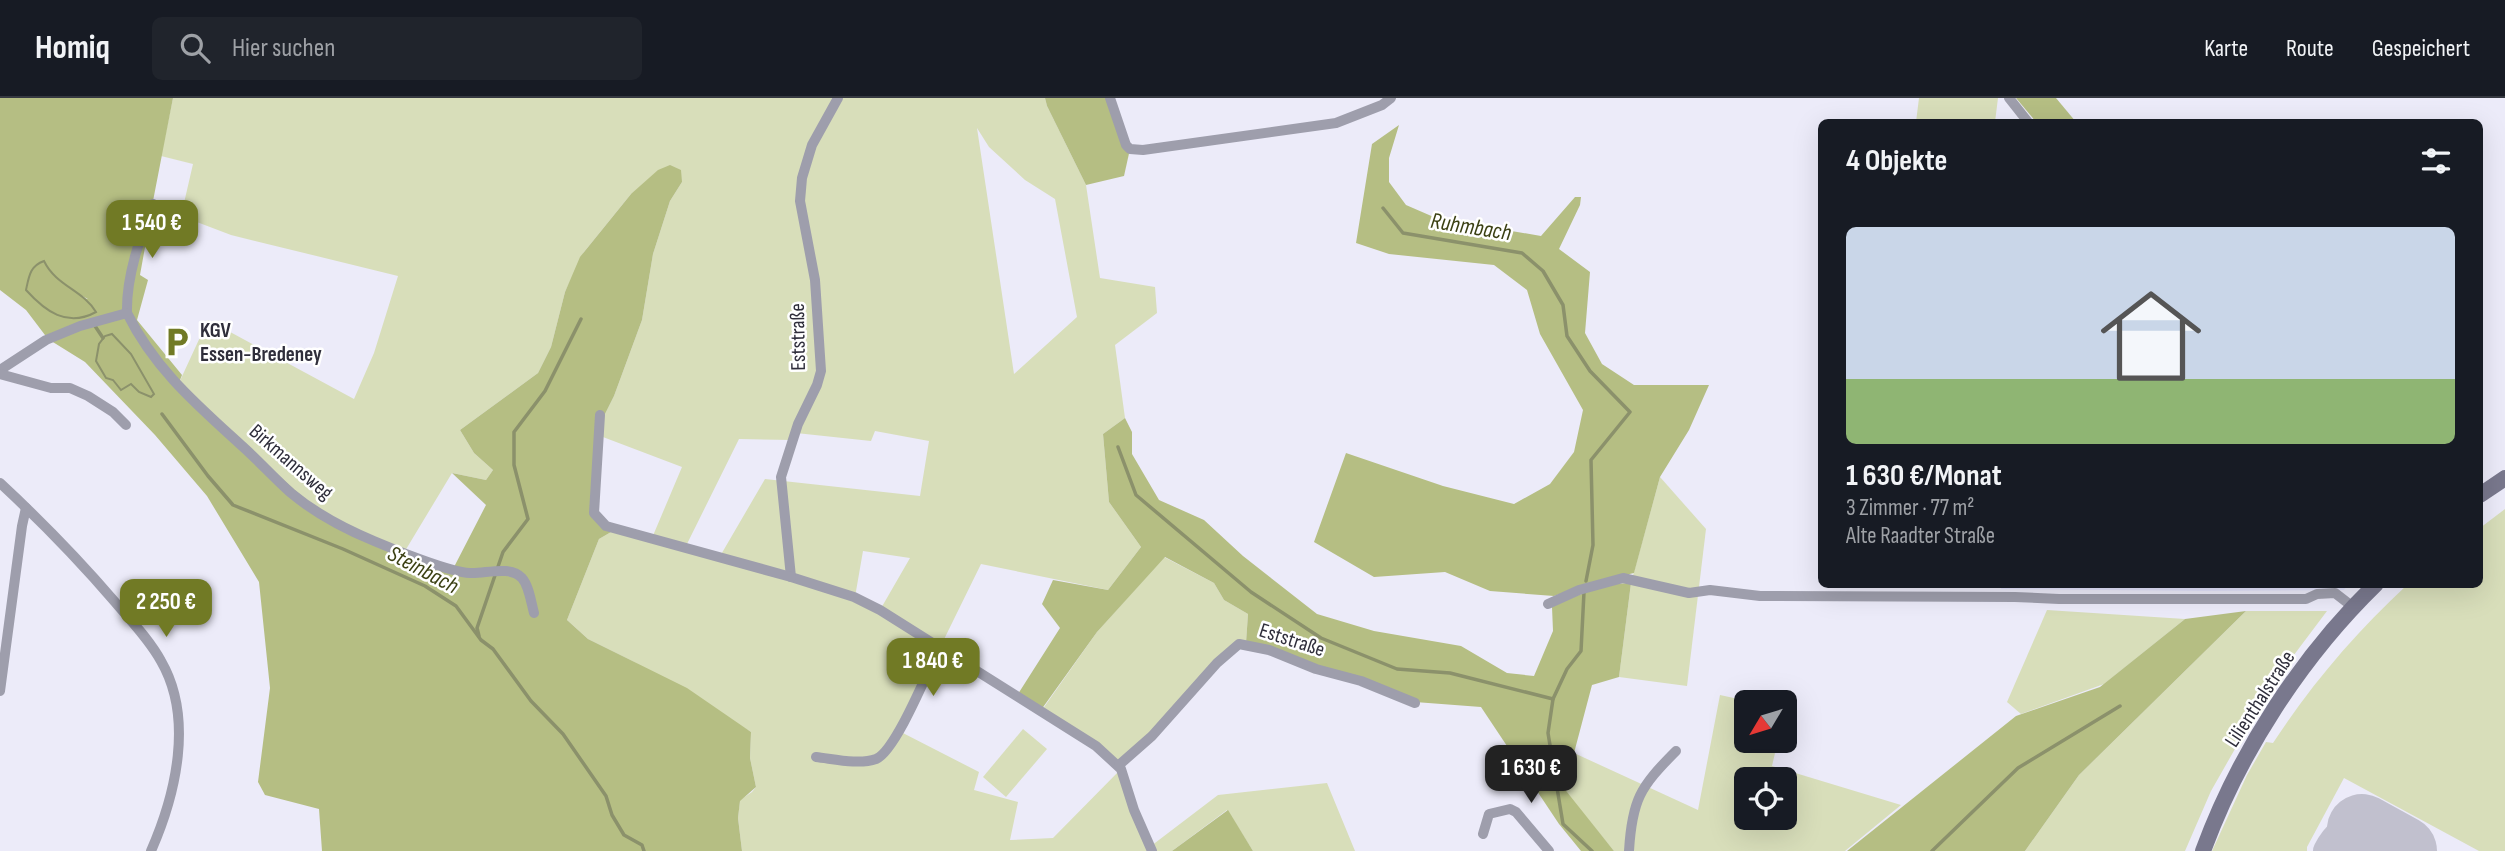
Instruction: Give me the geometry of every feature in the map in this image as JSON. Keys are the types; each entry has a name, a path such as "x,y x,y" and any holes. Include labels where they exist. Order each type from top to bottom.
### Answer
{"main road":[{"path":"2483,493 2505,478"},
{"name":"Lilienthalstraße","path":"2203,851 2243,765 2272,714 2326,638 2372,588"}],"street":[{"name":"Eststraße","path":"791,577 781,477 798,424 821,371 815,280 800,201 802,178 812,145 838,98"},
{"path":"1110,98 1126,145 1130,149 1143,150 1336,123 1382,105 1391,98"},
{"path":"2009,98 2026,119"},
{"path":"0,372 46,340 80,326 127,313 126,297 153,204"},
{"name":"Birkmannsweg","path":"127,313 142,342 176,385 292,494 327,518 374,541 451,569 472,573 497,571 516,574 526,586 534,613"},
{"path":"0,372 51,388 70,388 89,396 113,412 126,425"},
{"path":"600,415 594,513 606,526 854,597 940,646 1081,736 1119,765 1134,810 1152,851"},
{"path":"0,483 96,580 150,644 170,680 178,711 179,749 168,799 150,851"},
{"path":"0,691 26,508"},
{"path":"1548,604 1580,590 1622,578 1689,593 1710,590 1760,596 2306,599 2317,594 2335,593 2353,607"},
{"name":"Eststraße","path":"1119,765 1152,736 1217,663 1239,644 1269,650 1316,669 1351,677 1415,703"},
{"path":"816,757 866,761 885,753 940,646"},
{"path":"1629,851 1633,807 1642,787 1676,751"},
{"path":"1483,834 1489,814 1510,809 1516,812 1549,851"}],"shaded area":[{"path":"0,98 173,98 153,201 159,204 151,214 140,275 148,280 137,320 182,375 178,385 326,518 452,568 529,579 454,567 486,505 452,473 486,480 493,470 474,453 460,430 538,373 551,347 565,292 580,257 631,194 658,170 670,165 681,170 682,182 670,201 653,254 642,320 614,396 595,434 594,513 618,528 599,539 567,620 588,639 687,688 751,732 750,758 756,787 740,801 738,818 742,851 322,851 319,809 265,795 258,782 270,688 259,582 207,496 155,435 85,362 48,339 26,310 0,290","holes":["44,261 57,279 88,299 26,290 33,269","131,354 121,390 113,380"]},
{"path":"173,98 1045,98 1086,185 1100,278 1155,287 1157,313 1115,345 1125,418 1103,434 1109,502 1141,547 1108,590 981,564 899,731 979,772 974,790 1018,802 1010,840 1053,838 1120,770 1151,851 742,851 738,818 740,800 756,787 750,758 751,732 634,662 588,639 567,620 599,539 618,528 652,538 682,467 595,434 614,396 642,320 653,254 670,201 682,182 631,194 584,252 565,292 551,347 538,373 460,430 474,453 493,470 486,480 452,473 405,551 375,541 292,493 178,385 208,320 354,399 374,353 398,276 231,235 181,216 193,164 161,156","holes":["977,128 989,147 1025,180 1055,199 1077,317 1014,374","820,372 796,433 871,441 875,431 929,441 920,496 765,479 719,558 685,548 739,439 792,440","863,551 910,558 880,610 855,597"]},
{"path":"1045,98 1109,98 1130,149 1124,176 1086,185"},
{"path":"1919,98 1998,98 1995,119 1916,119"},
{"path":"2016,98 2056,98 2074,119 2034,119"},
{"path":"1399,125 1389,158 1389,182 1406,205 1436,218 1541,236 1575,197 1581,197 1580,205 1559,249 1590,272 1585,333 1602,364 1634,385 1709,385 1689,430 1660,477 1634,573 1591,583 1554,596 1490,591 1445,572 1374,577 1314,542 1346,453 1443,486 1514,504 1550,484 1574,452 1583,410 1540,334 1527,290 1494,265 1389,254 1356,243 1372,144"},
{"path":"44,261 55,276 84,298 96,312 85,317 66,318 33,298 26,290 29,276 36,266"},
{"path":"112,334 131,354 154,394 151,397 139,392 131,384 121,390 113,380 106,378 96,361 99,344 105,336"},
{"path":"1125,418 1132,432 1132,454 1159,500 1204,520 1243,556 1317,614 1374,631 1461,646 1507,673 1534,676 1553,631 1552,607 1600,587 1631,583 1619,677 1592,685 1574,753 1559,782 1614,851 1581,851 1559,824 1481,707 1415,702 1246,643 1248,614 1224,600 1214,583 1165,557 1097,632 1041,710 1018,694 1060,628 1042,604 1053,580 1108,590 1141,547 1109,502 1103,434"},
{"path":"1660,477 1706,529 1687,686 1619,677 1631,583"},
{"path":"2505,509 2505,851 2479,851 2344,778 2307,851 2212,851 2247,775 2266,742 2273,743 2335,660 2404,588 2483,588 2483,526"},
{"path":"1164,557 1214,583 1224,600 1248,614 1246,643 1239,643 1151,735 1119,762 1042,710 1097,632"},
{"path":"2001,588 2346,588 2204,591"},
{"path":"2047,610 2185,619 2104,684 2021,714 2007,702"},
{"path":"2246,611 2327,611 2272,684 2211,791 2185,851 2025,851 2079,775"},
{"path":"2246,611 2079,775 2025,851 1847,851 2016,716 2100,687 2185,619"},
{"path":"1720,695 1734,698 1734,753 1775,753 1772,766 1775,767 1734,767 1734,830 1797,830 1797,774 1901,805 1845,851 1614,851 1558,783 1574,753 1698,810"},
{"path":"1023,729 1047,749 1006,797 983,777"},
{"path":"1327,783 1355,851 1253,851 1227,810 1172,851 1154,851 1151,846 1218,795"},
{"path":"1228,810 1253,851 1172,851"}],"waterway":[{"name":"Ruhmbach","path":"1383,208 1403,233 1522,253 1543,271 1563,305 1567,336 1590,371 1630,412 1591,460 1593,545 1586,581"},
{"path":"479,636 477,628 503,552 528,519 514,465 514,432 545,391 581,319"},
{"path":"95,326 103,338"},
{"name":"Steinbach","path":"162,414 233,505 343,549 425,586 456,606 481,640 493,649 531,701 563,734 606,796 612,815 624,835 642,845 644,851"},
{"name":"Ruhmbach","path":"1118,447 1136,495 1251,592 1321,638 1397,669 1450,673 1553,699"},
{"name":"Ruhmbach","path":"1584,592 1581,651 1567,669 1553,699 1548,733 1563,824 1592,851"},
{"path":"1932,851 2018,768 2120,706"}],"taxiway":[{"path":"2327,851 2340,833 2350,829 2362,829"}],"runway":[{"path":"2362,829 2402,851"}],"place":[{"name":"KGV Essen-Bredeney","path":"177,342"}]}
